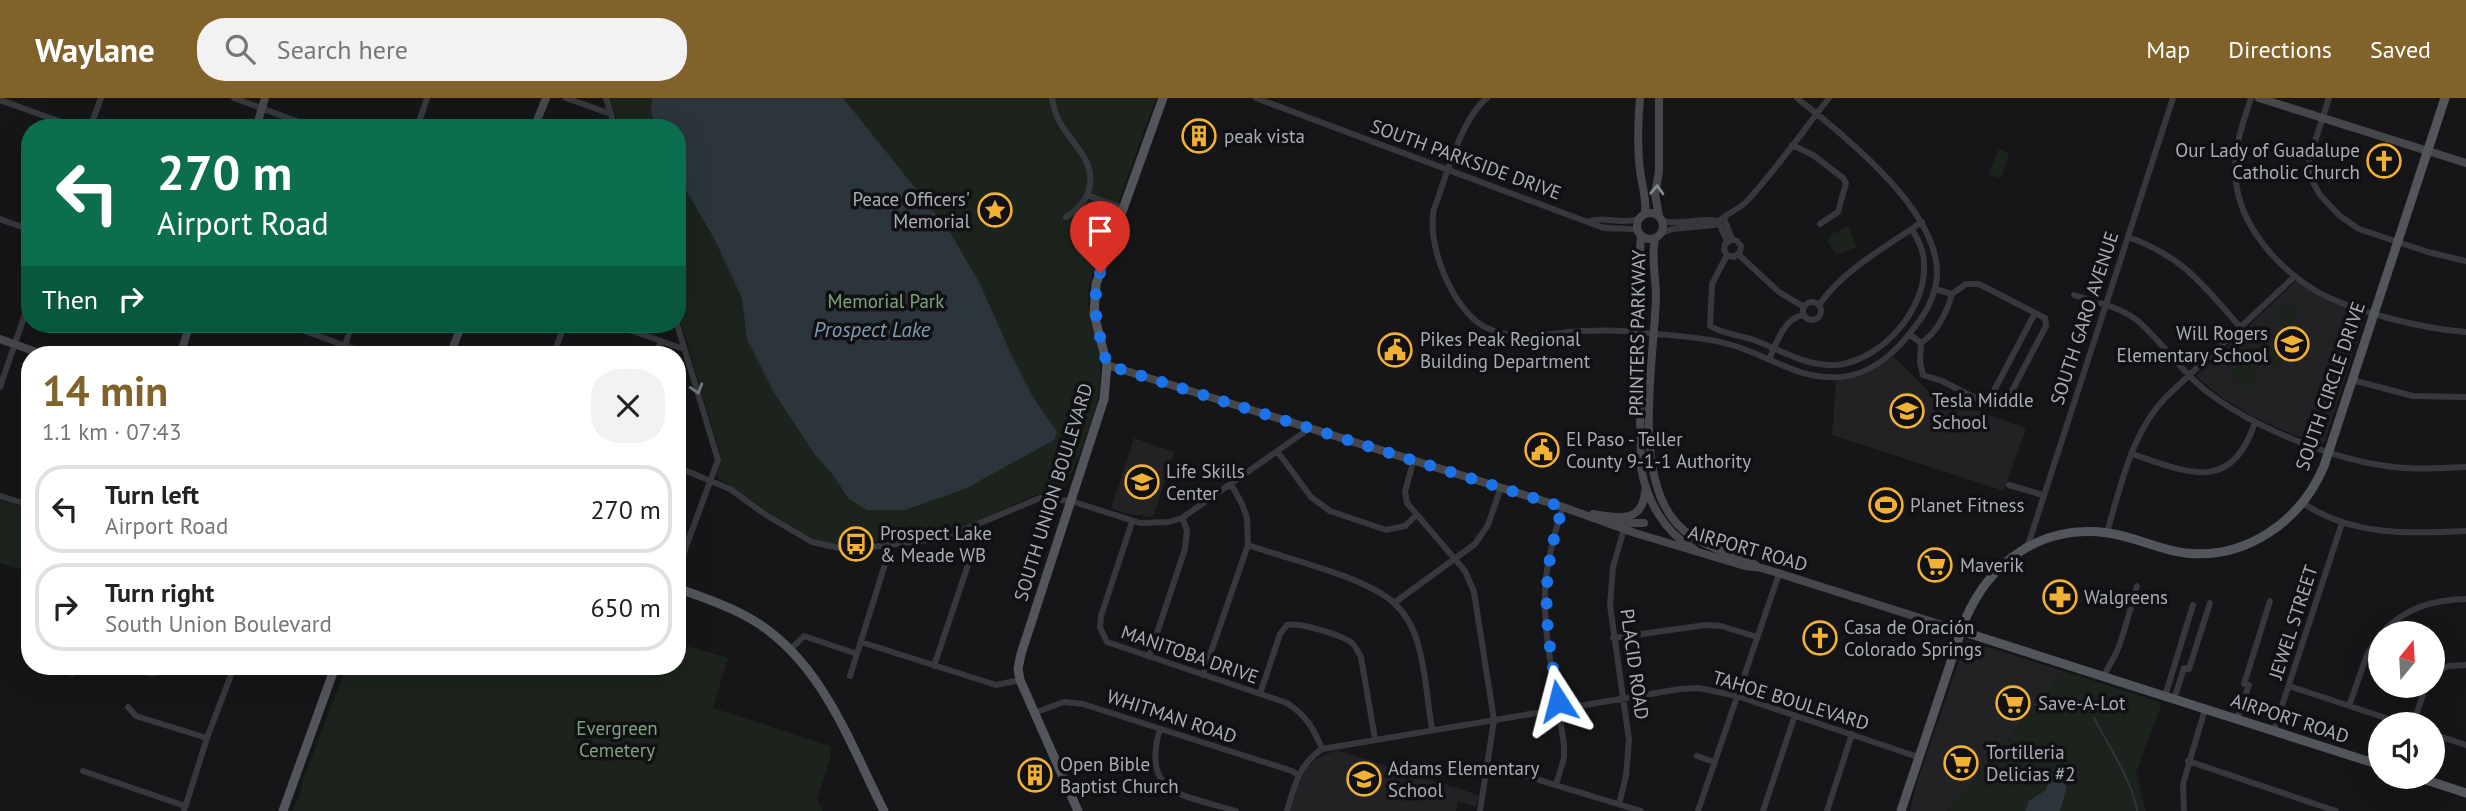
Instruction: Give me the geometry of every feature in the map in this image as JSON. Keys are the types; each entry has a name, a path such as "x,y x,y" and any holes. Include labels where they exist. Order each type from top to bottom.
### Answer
{"main road":[{"path":"259,119 265,98"},
{"path":"538,119 546,98"},
{"name":"SOUTH UNION BOULEVARD","path":"1078,811 1020,680 1018,669 1104,399 1107,365 1094,314 1095,291 1163,98"},
{"path":"1639,233 1647,202 1640,171 1638,143 1640,98"},
{"path":"1659,98 1659,171 1655,194 1661,218 1659,236"},
{"path":"2259,98 2466,163"},
{"name":"SOUTH CIRCLE DRIVE","path":"1900,811 1961,631 1975,598 1993,573 2007,560 2027,548 2062,534 2106,532 2178,552 2220,552 2259,539 2278,527 2303,503 2316,484 2329,451 2445,98"},
{"path":"1642,216 1653,213 1661,218"},
{"name":"PRINTERS PARKWAY","path":"1639,233 1637,279 1640,455 1645,489 1676,536 1704,554"},
{"name":"SOUTH PARKSIDE DRIVE","path":"1639,233 1645,239 1659,236"},
{"name":"PRINTERS PARKWAY","path":"1659,236 1652,254 1656,298 1650,459 1662,512 1698,541 1762,568"},
{"path":"0,339 21,346"},
{"name":"AIRPORT ROAD","path":"1107,365 1414,459 1577,511 1626,530 1745,566 1762,568 2368,761"},
{"path":"1577,511 1625,517 1634,514 1643,504 1645,489"},
{"path":"1626,530 1662,512"},
{"path":"1597,514 1627,523 1644,523"},
{"path":"686,592 746,616 791,649 821,687 884,811"},
{"path":"283,811 332,675"},
{"path":"2445,786 2466,793"}],"street":[{"path":"93,119 101,98"},
{"path":"234,98 291,119"},
{"path":"420,119 427,98"},
{"path":"566,98 611,114"},
{"path":"606,98 612,119"},
{"path":"1052,98 1058,120 1089,165 1087,195 1080,206 1066,217"},
{"name":"SOUTH PARKSIDE DRIVE","path":"1256,98 1601,227 1624,227 1639,233"},
{"path":"1487,98 1469,120 1434,209 1433,236 1455,296 1476,321 1513,335 1591,330 1640,332 1713,341 1735,346 1806,375 1846,377 1881,362 1926,312 1935,289 1935,254 1922,222 1865,156 1797,98"},
{"name":"SOUTH PARKSIDE DRIVE","path":"1659,236 1672,229 1715,225 1748,200 1829,98"},
{"name":"SOUTH GARO AVENUE","path":"2027,548 2173,98"},
{"path":"2251,98 2236,148 2235,179 2238,195 2253,230 2269,250 2295,276 2324,295 2430,328 2466,332"},
{"path":"2329,98 2309,160 2309,174 2315,188 2334,210 2352,225 2397,242 2466,261"},
{"path":"0,100 53,119"},
{"path":"1792,145 1813,155 1846,183 1838,212 1820,224"},
{"path":"1087,195 1123,208"},
{"path":"1589,221 1595,219 1626,223 1642,216"},
{"path":"1661,218 1672,223 1700,219 1721,220 1729,240 1724,250 1727,255 1739,255"},
{"path":"0,219 21,227"},
{"path":"1819,305 1849,274 1922,222"},
{"path":"1727,255 1712,284 1710,326 1806,362 1836,365 1859,359 1882,345 1908,315 1923,286 1924,259 1912,229"},
{"path":"2128,237 2155,248 2181,264 2241,328"},
{"path":"1729,240 1737,241 1741,246 1739,255"},
{"path":"1739,255 1810,319 1818,317 1821,310 1819,305"},
{"path":"2106,532 2141,430 2153,412 2295,276"},
{"path":"1966,284 1979,284 2035,313 2045,318 2046,326 2004,405 1996,408 1942,381 1923,375 1920,362 1921,343 1934,333 1952,294 1966,284"},
{"path":"1935,289 1952,294"},
{"path":"2074,295 2120,310 2138,321 2188,376 2223,403 2278,433 2329,451 2386,466 2466,467"},
{"path":"1769,360 1788,323 1811,302 1819,305"},
{"path":"1987,404 2035,313"},
{"path":"0,387 21,326"},
{"path":"310,333 345,346 349,333"},
{"path":"638,333 675,346"},
{"path":"1909,334 1921,343"},
{"path":"659,346 661,341"},
{"path":"686,355 717,455 718,467 686,548"},
{"path":"2352,380 2413,396 2466,397"},
{"path":"2132,454 2190,472 2208,472 2222,468 2240,454 2255,422"},
{"path":"686,470 736,492 791,531 822,545 848,550 953,535 1040,498 1071,501 1132,522 1156,523 1182,517 1310,428"},
{"path":"1277,451 1311,497 1330,511 1387,530 1405,526 1416,515"},
{"path":"1414,459 1405,492 1407,503 1465,571 1474,592 1494,720 1480,811"},
{"path":"1203,675 1248,545 1247,518 1231,484"},
{"path":"2009,485 2043,495"},
{"path":"1394,603 1482,536 1501,487"},
{"path":"0,496 21,502"},
{"path":"2303,503 2324,517 2342,523 2398,532 2466,531"},
{"path":"1556,785 1564,758 1564,746 1546,629 1545,591 1549,556 1563,507"},
{"path":"1149,657 1185,549 1187,530 1182,517"},
{"name":"MANITOBA DRIVE","path":"1132,522 1101,616 1100,626 1107,642 1287,704 1298,710 1312,726 1322,749"},
{"name":"JEWEL STREET","path":"2274,730 2342,523"},
{"name":"PLACID ROAD","path":"1619,804 1629,757 1629,740 1613,638 1611,586 1616,555 1626,530"},
{"path":"850,676 891,545"},
{"path":"1248,545 1360,583 1394,603 1410,626 1418,645 1432,729"},
{"path":"934,666 972,553"},
{"path":"1698,811 1779,574"},
{"path":"2104,677 2118,650 2137,586"},
{"path":"2394,621 2415,608 2444,600 2466,599"},
{"path":"2237,719 2249,685 2244,684 2270,601"},
{"path":"2170,698 2184,668 2189,669 2210,603"},
{"path":"2170,698 2193,606"},
{"path":"1260,694 1280,634 1287,625 1297,624 1346,639 1361,657 1375,739"},
{"path":"1613,638 1706,625 1721,626 1757,637"},
{"path":"791,649 804,636 857,654"},
{"path":"861,642 996,685 1020,680"},
{"path":"2349,706 2368,656"},
{"path":"2445,668 2466,664"},
{"path":"83,771 184,808 231,675"},
{"path":"2288,686 2368,712"},
{"name":"TAHOE BOULEVARD","path":"1322,749 1432,729 1699,688 1737,696 1918,757"},
{"name":"WHITMAN ROAD","path":"1034,713 1051,705 1073,702 1293,771 1298,775"},
{"path":"128,707 136,716 207,738"},
{"path":"2184,811 2182,792 2204,709"},
{"path":"1763,811 1795,715"},
{"path":"1160,729 1155,744 1155,765 1163,784 1176,792 1236,811"},
{"path":"1827,811 1852,734"},
{"path":"2445,738 2466,745"},
{"path":"1287,811 1298,775 1305,763 1322,749"},
{"path":"1697,756 1714,762"},
{"path":"2189,761 2336,811"},
{"path":"1487,764 1641,811"}],"shaded area":[{"name":"Will Rogers Elementary School","path":"2296,281 2321,297 2365,316 2324,444 2291,434 2254,417 2224,399 2196,376"},
{"name":"Tesla Middle School","path":"1894,357 1932,395 2026,428 2004,491 1832,435 1836,381 1863,375"},
{"name":"Life Skills Center","path":"1134,438 1174,452 1153,517 1111,508"},
{"path":"1966,640 2063,671 1947,811 1910,811 1916,785"},
{"name":"Adams Elementary School","path":"1336,750 1479,795 1476,807 1458,801 1456,811 1290,811 1298,785 1307,768 1316,759"}],"green space":[{"name":"Memorial Park","path":"609,98 1156,98 1089,284 1090,317 1099,354 1100,380 1089,430 1064,491 1035,495 942,535 839,545 805,535 717,477 721,457 684,333 686,333 686,119 617,119"},
{"path":"1998,149 2009,153 2001,178 1989,175"},
{"path":"1845,227 1850,228 1856,248 1835,254 1827,241 1834,232 1837,233"},
{"path":"2292,304 2301,310 2289,325 2276,312 2282,305"},
{"path":"2258,336 2269,346 2255,363 2256,381 2246,391 2231,377 2231,373"},
{"path":"2274,346 2289,351 2277,368 2266,364"},
{"path":"0,500 21,506 21,569 0,563"},
{"name":"Evergreen Cemetery","path":"686,646 728,658 713,708 831,748 817,800 823,811 292,811 343,675 686,675"},
{"path":"2063,671 2162,703 2136,773 2146,811 1947,811 2049,691"}],"water":[{"name":"Prospect Lake","path":"652,98 843,98 948,229 980,284 1033,397 1057,432 1054,440 967,488 905,510 867,510 849,499 816,456 773,391 747,339 742,298 714,238 686,190 686,119 654,119"},
{"path":"2066,768 2066,790 2060,811 2025,811 2029,801 2046,790 2053,769"}],"waterway":[{"path":"2094,718 2126,776 2137,811"}],"place":[{"name":"peak vista","path":"1199,136"},
{"name":"Our Lady of Guadalupe Catholic Church","path":"2384,161"},
{"name":"Peace Officers' Memorial","path":"995,210"},
{"name":"Will Rogers Elementary School","path":"2292,344"},
{"name":"Pikes Peak Regional Building Department","path":"1395,350"},
{"name":"Tesla Middle School","path":"1907,411"},
{"name":"El Paso - Teller County 9-1-1 Authority","path":"1542,450"},
{"name":"Life Skills Center","path":"1142,482"},
{"name":"Planet Fitness","path":"1886,505"},
{"name":"Prospect Lake & Meade WB","path":"856,544"},
{"name":"Maverik","path":"1935,565"},
{"name":"Walgreens","path":"2060,597"},
{"name":"Casa de Oración Colorado Springs","path":"1820,638"},
{"name":"Save-A-Lot","path":"2013,703"},
{"name":"Tortilleria Delicias #2","path":"1961,763"},
{"name":"Open Bible Baptist Church","path":"1035,775"},
{"name":"Adams Elementary School","path":"1364,779"}],"route":[{"path":"1100,273 1095,291 1094,314 1107,365 1563,507 1553,537 1545,591 1546,629 1558,701"}]}
